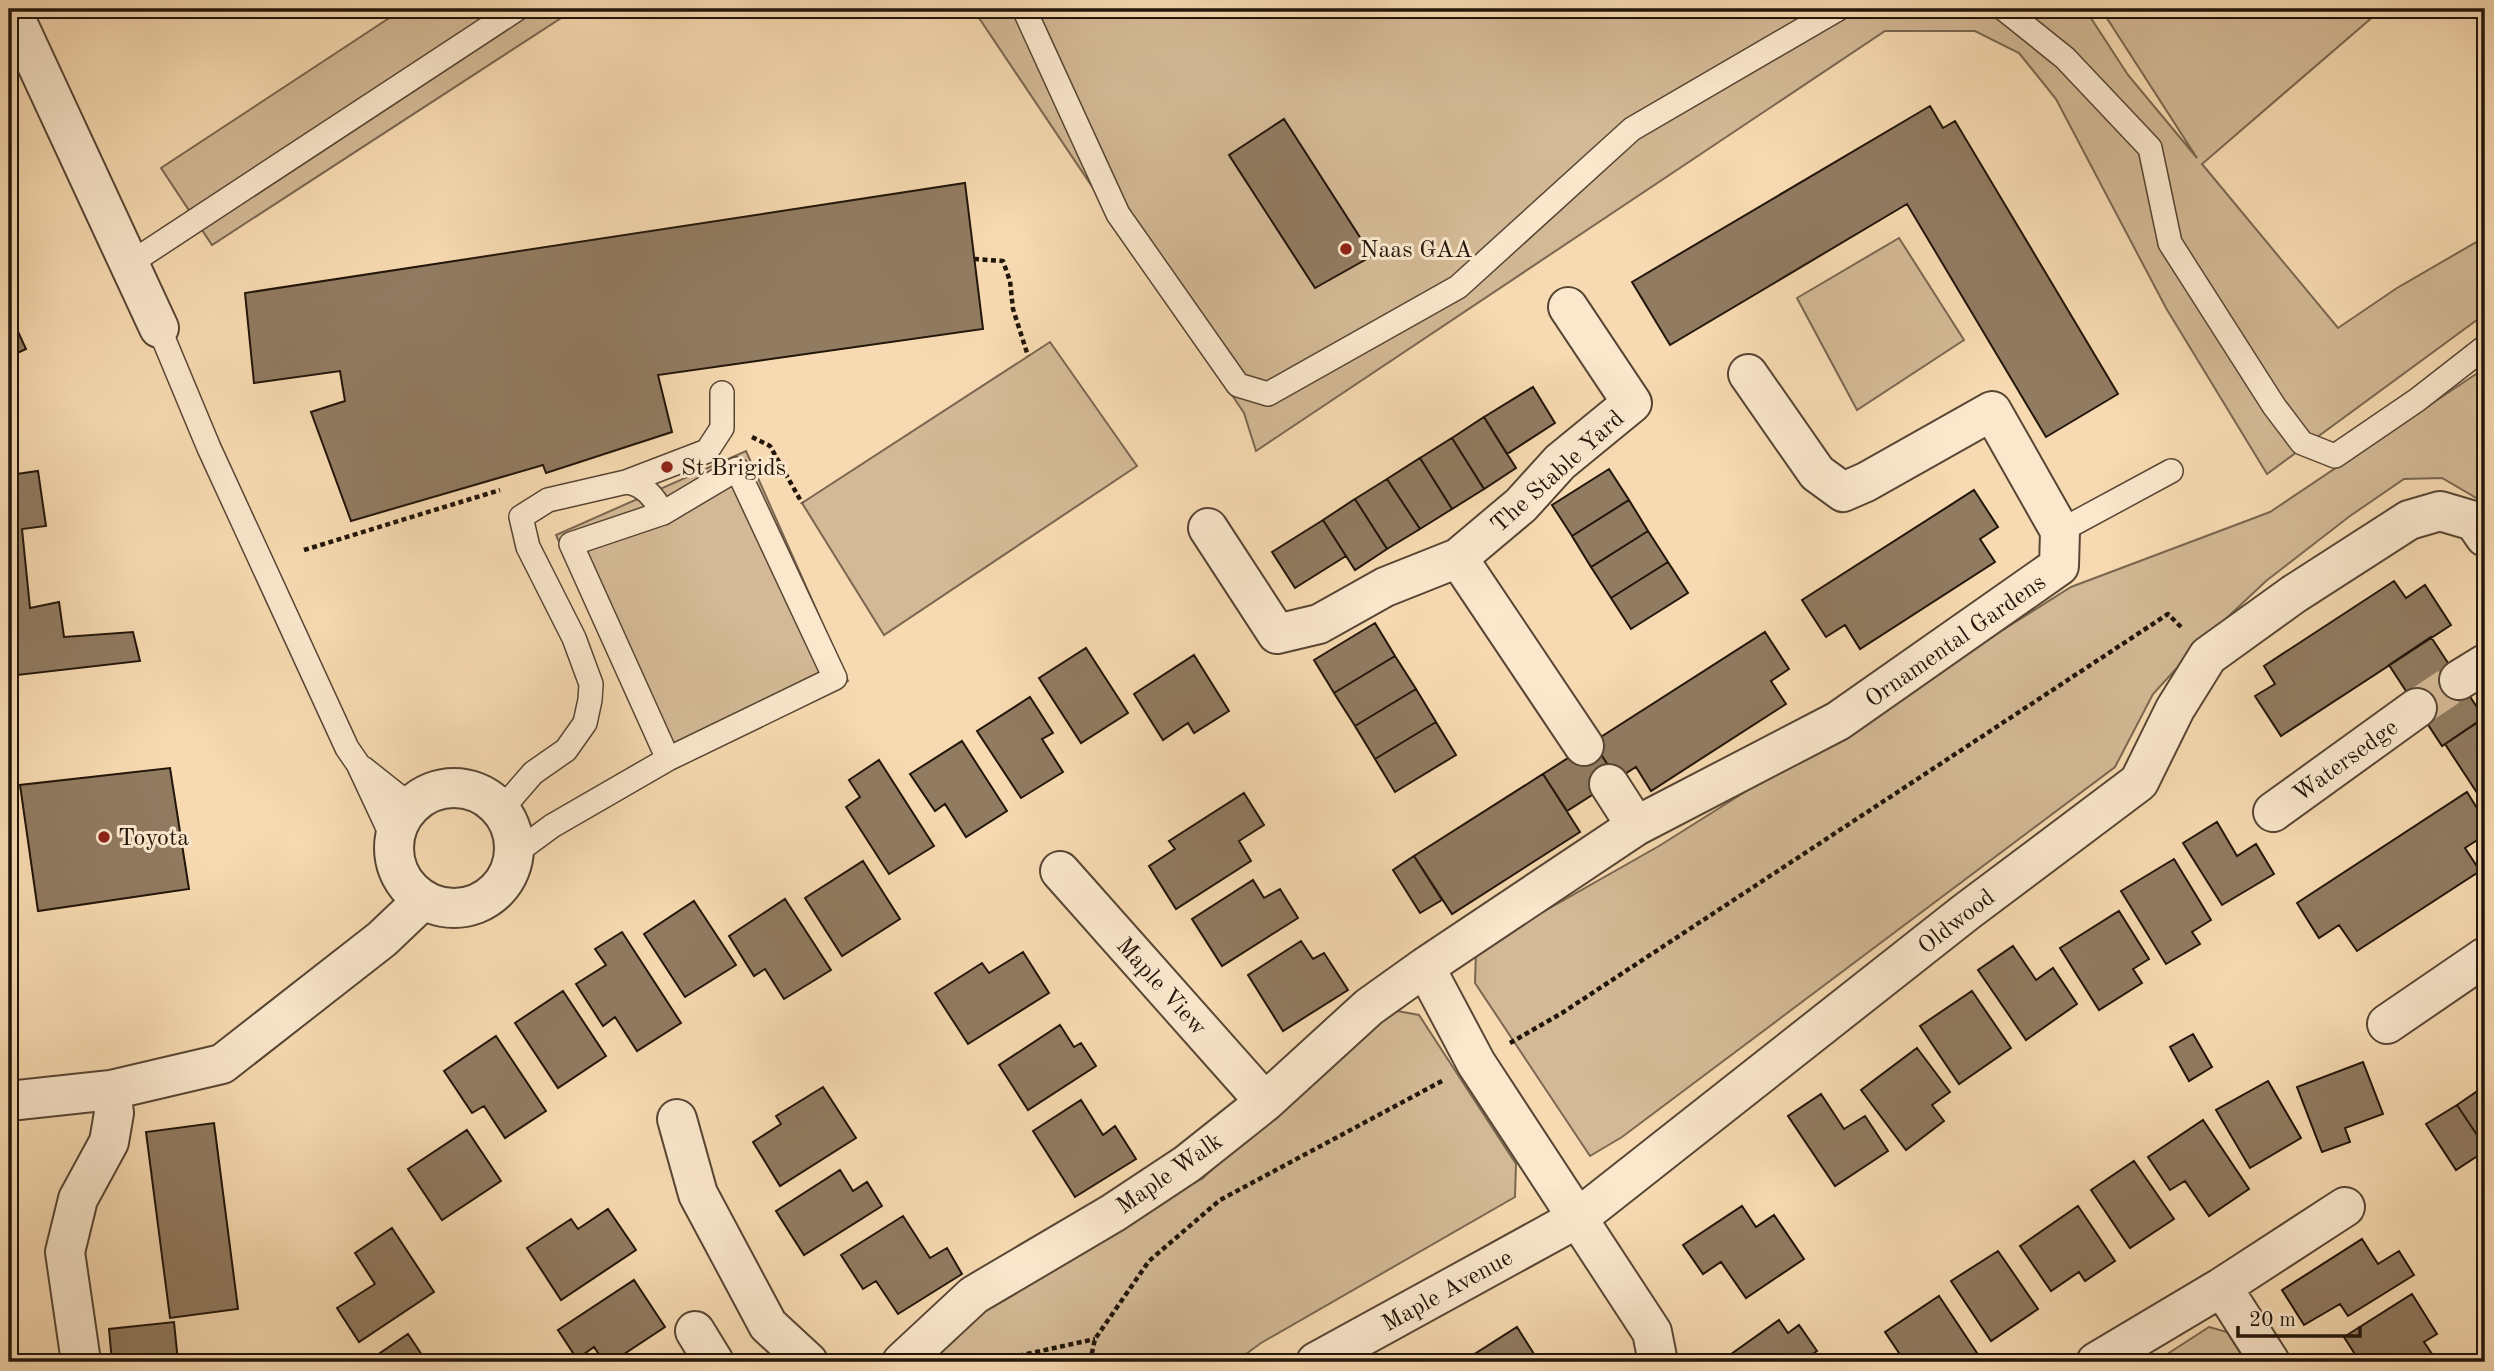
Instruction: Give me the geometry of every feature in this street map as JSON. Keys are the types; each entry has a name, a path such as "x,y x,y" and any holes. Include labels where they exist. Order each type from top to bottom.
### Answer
{"street":[{"path":"11,9 159,328"},
{"name":"The Stable Yard","path":"1208,528 1277,634 1319,624 1385,587 1458,558 1521,505 1560,463 1632,403 1568,307"},
{"path":"1748,374 1817,473 1843,492 1866,482 1992,411 2060,531"},
{"name":"Oldwood","path":"1578,1218 1984,898 2139,782 2175,709 2208,656 2294,594 2409,520 2440,511 2474,520 2485,537"},
{"name":"Ornamental Gardens","path":"1425,967 1636,826 1838,721 2059,566 2060,531"},
{"path":"1458,558 1584,746"},
{"name":"Watersedge","path":"2273,812 2417,708"},
{"path":"1609,784 1636,826"},
{"path":"447,789 467,790 485,797 500,810 514,838 514,854 509,874 498,891 481,902 462,908 442,908 423,900 409,889 394,858 394,841 400,822 411,806 427,794 447,789"},
{"name":"Maple View","path":"1060,871 1265,1102"},
{"path":"9,1101 111,1090 222,1064 383,939 423,900"},
{"path":"2387,1024 2485,957"},
{"path":"1425,967 1476,1063 1652,1332 1658,1362"},
{"name":"Maple Walk","path":"902,1362 974,1295 1113,1213 1177,1171 1265,1102 1369,1007 1425,967"},
{"path":"81,1362 65,1252 78,1199 109,1142 114,1113 111,1090"},
{"path":"677,1119 698,1194 761,1313 768,1325 808,1362"},
{"path":"2096,1362 2222,1287 2345,1207"},
{"name":"Maple Avenue","path":"1316,1362 1578,1218"},
{"path":"2222,1287 2270,1362"}],"lane":[{"path":"129,264 517,9"},
{"path":"1024,9 1118,214 1238,385 1268,394 1458,287 1632,129 1838,9"},
{"path":"2004,9 2065,58 2150,148 2169,243 2274,406 2302,443 2335,456 2417,400 2485,347"},
{"path":"159,328 209,448 394,841"},
{"path":"500,810 533,773 566,750 585,723 590,701 591,684 574,638 528,547 521,517 548,500 626,482 707,451 722,428 722,393"},
{"path":"514,854 552,827 668,759 835,678 737,469 663,513 571,544 668,759"},
{"path":"2060,531 2171,471"},
{"path":"626,482 637,483 647,491 663,513"},
{"path":"358,764 411,806"}],"path":[{"path":"974,259 1003,261 1010,281 1013,309 1028,356"},
{"path":"1090,1362 1096,1339 1149,1261 1220,1200 1476,1063 1562,1013 2168,614 2208,656"},
{"path":"1003,1362 1009,1358 1096,1339"}],"shaded area":[{"path":"403,9 575,9 212,245 161,168"},
{"name":"Naas GAA","path":"973,9 2085,9 2128,75 2197,158 2101,9 2382,9 2202,164 2338,328 2397,288 2485,237 2485,314 2267,474 2166,308 2056,99 2019,53 1975,31 1885,31 1256,451 1244,413"},
{"path":"1899,238 1964,340 1857,410 1797,298"},
{"path":"1050,342 1137,466 884,635 802,503"},
{"path":"2485,368 2485,503 2442,478 2404,479 2350,516 2266,581 2197,646 2153,694 2115,767 1622,1137 1590,1156 1475,983 1476,950 1659,846 2071,587 2270,512"},
{"path":"746,451 848,681 658,765 556,535"},
{"path":"1392,1010 1419,1015 1516,1164 1515,1197 1261,1343 1235,1362 924,1362 988,1303 1139,1208 1202,1179 1277,1108"},
{"path":"2209,1327 2227,1332 2246,1362 2155,1362"}],"building":[{"path":"1930,106 1943,128 1955,121 2118,394 2046,437 1907,204 1670,345 1632,282"},
{"path":"1284,119 1372,256 1315,288 1229,155"},
{"path":"965,183 983,329 658,375 672,432 546,473 543,465 351,521 311,412 345,401 340,371 254,383 245,293"},
{"path":"9,312 26,349 9,357"},
{"path":"1533,387 1555,423 1507,454 1484,417"},
{"path":"1484,417 1516,468 1484,489 1452,438"},
{"path":"1452,438 1484,489 1452,509 1420,458"},
{"path":"1420,458 1452,509 1420,529 1387,479"},
{"path":"1609,469 1629,500 1572,536 1552,505"},
{"path":"38,471 46,526 22,529 30,608 59,602 64,637 133,632 140,661 9,676 9,475"},
{"path":"1387,479 1420,529 1387,549 1355,499"},
{"path":"1974,490 1998,527 1980,539 1995,562 1860,649 1845,625 1826,637 1802,600"},
{"path":"1355,499 1387,549 1355,570 1323,520"},
{"path":"1629,500 1648,531 1591,567 1572,536"},
{"path":"1323,520 1346,556 1295,588 1272,552"},
{"path":"1648,531 1668,562 1611,598 1591,567"},
{"path":"1668,562 1688,593 1631,629 1611,598"},
{"path":"2394,581 2406,598 2425,585 2451,625 2281,736 2255,696 2275,684 2264,666"},
{"path":"1375,623 1395,656 1334,693 1314,660"},
{"path":"1765,632 1789,669 1771,681 1786,704 1651,791 1636,767 1617,779 1593,742"},
{"path":"2431,637 2484,718 2442,746 2389,665"},
{"path":"1086,648 1128,713 1081,743 1039,678"},
{"path":"1194,655 1229,711 1194,733 1188,723 1163,740 1134,694"},
{"path":"1395,656 1416,689 1355,726 1334,693"},
{"path":"1416,689 1436,722 1375,759 1355,726"},
{"path":"1030,697 1053,733 1042,739 1063,772 1021,798 977,731"},
{"path":"2485,717 2485,805 2445,744"},
{"path":"1436,722 1456,755 1395,792 1375,759"},
{"path":"962,741 1007,811 966,837 945,804 935,811 910,774"},
{"path":"1593,742 1617,779 1567,811 1543,774"},
{"path":"879,760 934,846 889,874 846,807 860,797 849,780"},
{"name":"Toyota","path":"170,768 189,889 38,911 20,785"},
{"path":"1543,774 1580,832 1452,914 1414,856"},
{"path":"2467,792 2485,821 2485,835 2465,848 2480,871 2357,951 2339,925 2319,938 2297,903"},
{"path":"1244,793 1264,825 1239,841 1251,861 1176,909 1149,866 1175,849 1169,841"},
{"path":"2217,822 2237,856 2256,844 2274,874 2222,905 2183,843"},
{"path":"1414,856 1442,900 1420,913 1393,870"},
{"path":"2174,859 2211,920 2192,932 2200,944 2166,964 2121,891"},
{"path":"863,861 900,919 842,956 805,898"},
{"path":"1253,880 1264,898 1280,889 1298,918 1222,966 1192,919"},
{"path":"785,899 831,970 784,999 765,969 754,976 729,936"},
{"path":"694,901 736,965 685,997 644,934"},
{"path":"2119,911 2149,959 2133,969 2142,983 2099,1010 2060,948"},
{"path":"622,932 681,1023 637,1051 615,1017 603,1026 576,984 606,965 595,949"},
{"path":"1301,941 1313,959 1324,953 1348,990 1283,1031 1248,975"},
{"path":"2013,946 2036,980 2053,968 2077,1004 2026,1040 1978,970"},
{"path":"1023,952 1049,993 968,1044 935,993 982,963 989,973"},
{"path":"563,991 606,1056 558,1088 515,1023"},
{"path":"1972,991 2011,1048 1959,1084 1920,1026"},
{"path":"1060,1025 1074,1047 1081,1043 1096,1066 1028,1110 999,1065"},
{"path":"2193,1034 2212,1067 2189,1081 2170,1047"},
{"path":"496,1036 546,1111 505,1138 484,1106 472,1113 444,1071"},
{"path":"1917,1048 1950,1092 1932,1105 1944,1121 1906,1150 1861,1090"},
{"path":"2363,1062 2383,1114 2345,1128 2350,1142 2322,1152 2297,1087"},
{"path":"2268,1081 2301,1138 2250,1168 2216,1110"},
{"path":"2485,1086 2485,1147 2457,1105"},
{"path":"823,1087 856,1138 780,1186 753,1142 781,1124 776,1116"},
{"path":"1821,1094 1844,1129 1865,1116 1888,1151 1835,1186 1788,1116"},
{"path":"1081,1100 1103,1135 1115,1126 1136,1159 1075,1197 1033,1131"},
{"path":"2457,1105 2485,1151 2456,1170 2426,1124"},
{"path":"2203,1120 2249,1189 2209,1216 2185,1181 2170,1190 2148,1157"},
{"path":"214,1123 238,1309 170,1318 146,1132"},
{"path":"467,1130 501,1181 442,1220 408,1169"},
{"path":"2134,1161 2174,1219 2130,1248 2091,1190"},
{"path":"840,1170 853,1191 867,1182 882,1206 804,1255 776,1211"},
{"path":"1742,1206 1756,1227 1774,1215 1804,1259 1746,1298 1721,1262 1703,1274 1683,1245"},
{"path":"2078,1206 2115,1261 2085,1281 2079,1272 2051,1291 2020,1246"},
{"path":"608,1209 636,1250 561,1300 527,1248 571,1219 578,1229"},
{"path":"903,1216 930,1258 947,1248 962,1274 898,1314 876,1281 863,1289 841,1255"},
{"path":"392,1228 434,1292 359,1342 337,1308 375,1284 355,1253"},
{"path":"2362,1239 2378,1264 2399,1251 2414,1275 2348,1316 2340,1304 2304,1325 2282,1290"},
{"path":"1998,1251 2038,1309 1991,1341 1951,1281"},
{"path":"634,1280 665,1327 612,1362 604,1362 594,1347 577,1359 558,1330"},
{"path":"2412,1294 2437,1334 2424,1342 2434,1357 2425,1362 2360,1362 2344,1337"},
{"path":"1939,1296 1983,1362 1905,1362 1885,1332"},
{"path":"1779,1320 1788,1333 1799,1325 1817,1351 1800,1362 1720,1362"},
{"path":"174,1322 178,1362 112,1362 109,1329"},
{"path":"1517,1327 1539,1362 1462,1362"},
{"path":"408,1334 426,1361 367,1362"}],"tunnel":[{"path":"2417,708 2459,680"}],"place":[{"name":"Naas GAA","path":"1346,249"},
{"name":"St Brigids","path":"667,467"},
{"name":"Toyota","path":"104,837"}]}
